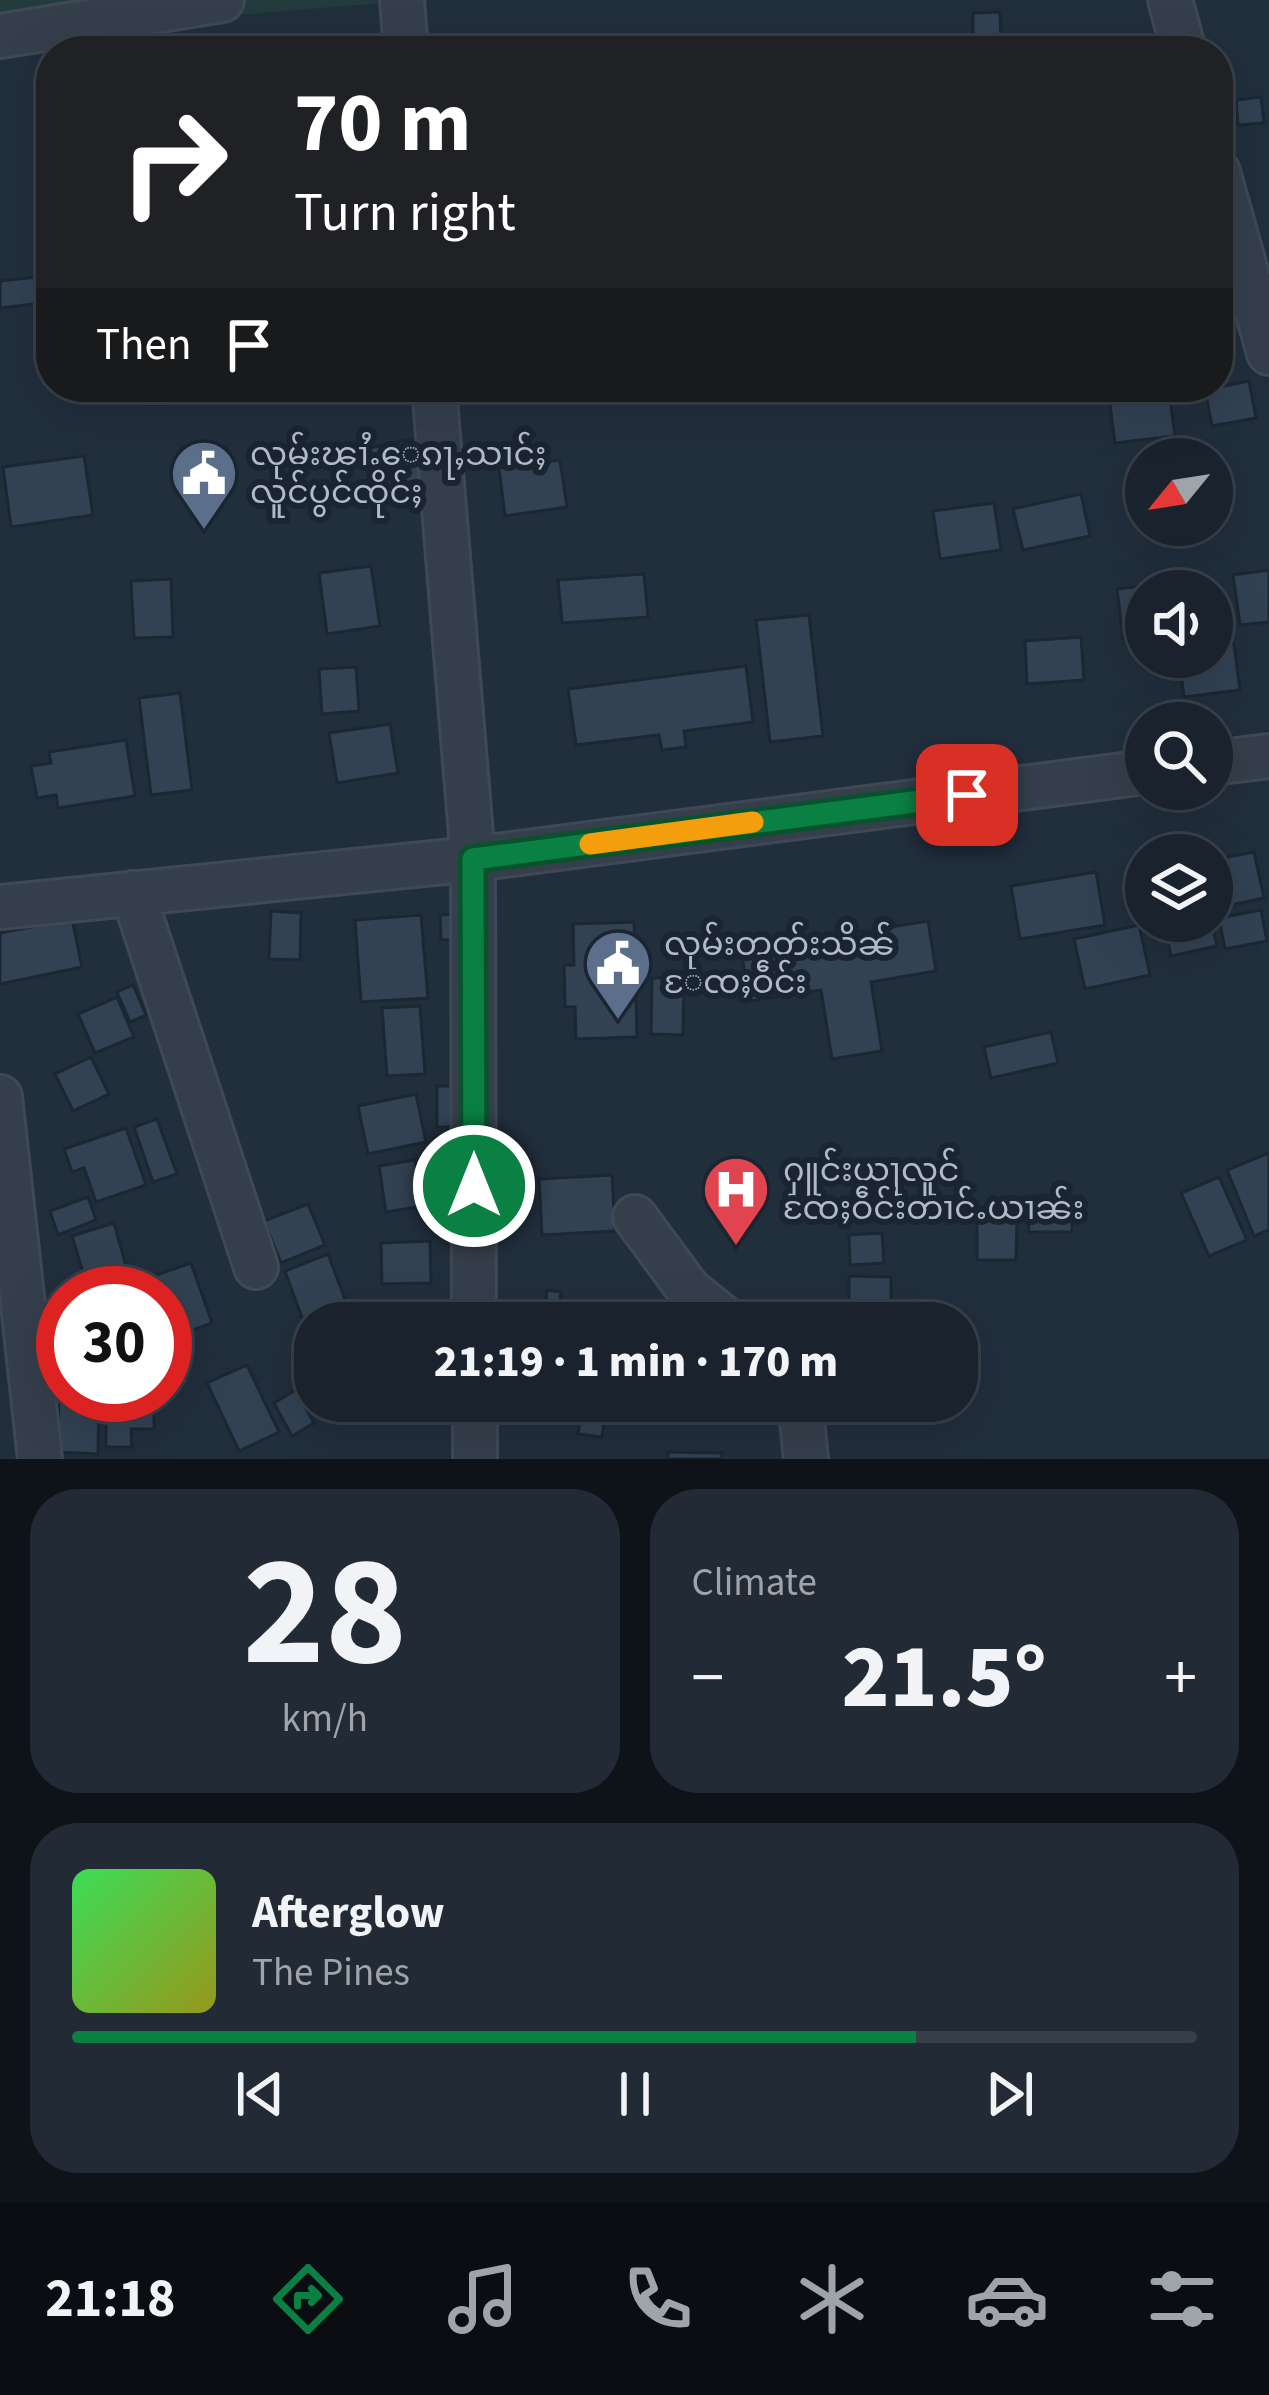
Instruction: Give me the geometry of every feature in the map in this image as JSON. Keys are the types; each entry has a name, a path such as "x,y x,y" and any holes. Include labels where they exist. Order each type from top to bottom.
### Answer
{"street":[{"path":"0,35 222,0"},
{"path":"402,0 405,36"},
{"path":"1169,0 1180,36"},
{"path":"1233,225 1269,353"},
{"path":"435,402 473,859 474,1302"},
{"path":"1233,761 1269,756"},
{"path":"0,907 473,859 1125,775"},
{"path":"133,893 256,1267"},
{"path":"0,1096 40,1459"},
{"path":"635,1217 689,1290 704,1302"},
{"path":"475,1422 475,1459"},
{"path":"802,1422 806,1459"}],"green space":[{"path":"0,0 420,0 0,35"}],"building":[{"path":"1000,12 1001,36 973,36 973,13"},
{"path":"1261,97 1264,123 1238,125 1236,100"},
{"path":"36,277 36,304 0,308 0,281"},
{"path":"1249,381 1256,418 1212,426 1207,402 1233,402 1233,384"},
{"path":"1110,402 1170,402 1175,436 1125,438 1115,443"},
{"path":"412,439 422,479 380,489 370,448"},
{"path":"84,456 93,515 11,527 3,467"},
{"path":"560,460 567,507 505,516 499,468"},
{"path":"1081,494 1090,536 1023,550 1013,509"},
{"path":"994,503 1001,550 940,559 933,511"},
{"path":"371,566 380,626 327,634 319,573"},
{"path":"1269,570 1269,622 1240,625 1233,575"},
{"path":"644,574 648,617 562,623 558,580"},
{"path":"171,579 173,637 134,638 131,581"},
{"path":"1125,588 1125,639 1123,639 1117,589"},
{"path":"809,615 823,736 770,742 756,620"},
{"path":"1081,637 1084,680 1027,684 1025,641"},
{"path":"1233,644 1240,690 1184,697 1182,678 1233,678"},
{"path":"746,666 753,722 684,731 686,747 662,750 659,735 576,745 568,689"},
{"path":"356,667 359,711 322,714 319,669"},
{"path":"180,693 192,790 151,795 139,698"},
{"path":"390,724 398,773 337,783 329,733"},
{"path":"126,740 135,796 58,808 56,795 37,798 31,766 51,763 49,752"},
{"path":"1254,852 1264,898 1233,905 1233,856"},
{"path":"1096,872 1105,925 1020,939 1011,886"},
{"path":"1261,910 1267,941 1225,949 1224,942 1233,942 1233,915"},
{"path":"271,911 301,913 300,960 269,959"},
{"path":"471,913 473,939 441,940 440,915"},
{"path":"421,915 428,998 361,1002 355,920"},
{"path":"72,919 82,967 0,984 0,933"},
{"path":"928,921 936,971 871,982 882,1051 832,1059 821,990 750,1001 741,951"},
{"path":"634,922 637,1037 576,1039 575,1007 565,1007 564,965 574,965 573,924"},
{"path":"1125,928 1125,942 1143,942 1150,975 1085,989 1074,939"},
{"path":"1168,942 1216,942 1217,946 1171,956"},
{"path":"652,978 684,978 683,1035 651,1034"},
{"path":"133,985 146,1015 130,1022 117,992"},
{"path":"117,997 134,1037 95,1053 78,1014"},
{"path":"420,1006 425,1074 387,1076 382,1008"},
{"path":"1051,1032 1058,1063 991,1078 984,1047"},
{"path":"91,1057 109,1094 73,1111 55,1074"},
{"path":"437,1086 475,1086 475,1127 437,1127"},
{"path":"416,1094 426,1142 368,1154 358,1106"},
{"path":"157,1119 177,1174 153,1182 134,1127"},
{"path":"126,1128 146,1185 96,1202 84,1168 72,1172 64,1149"},
{"path":"1269,1153 1269,1230 1254,1236 1227,1170"},
{"path":"463,1155 470,1198 440,1203 432,1160"},
{"path":"415,1160 423,1206 386,1212 379,1166"},
{"path":"612,1175 615,1231 542,1235 539,1179"},
{"path":"1219,1177 1247,1240 1209,1256 1181,1193"},
{"path":"1072,1195 1072,1232 1029,1232 1027,1196"},
{"path":"88,1197 96,1220 58,1235 50,1211"},
{"path":"308,1204 325,1245 281,1263 264,1221"},
{"path":"977,1219 1017,1219 1016,1260 977,1260"},
{"path":"114,1223 126,1266 81,1266 72,1236"},
{"path":"882,1233 884,1263 850,1265 849,1235"},
{"path":"430,1241 431,1283 382,1284 381,1243"},
{"path":"328,1254 346,1302 296,1302 285,1271"},
{"path":"191,1263 212,1323 192,1330 192,1266 182,1266"},
{"path":"849,1276 891,1277 891,1302 849,1302"},
{"path":"547,1290 561,1292 560,1302 545,1302"},
{"path":"247,1365 279,1432 239,1451 207,1383"},
{"path":"294,1391 294,1422 314,1423 292,1436 274,1403"},
{"path":"58,1422 99,1422 98,1454 58,1452"},
{"path":"106,1422 154,1422 154,1429 131,1429 132,1447 106,1447"},
{"path":"580,1422 604,1422 602,1437 578,1434"},
{"path":"668,1452 722,1453 722,1459 668,1459"}],"slow traffic":[{"path":"590,844 753,822"}],"place":[{"name":"လုမ်းၽၢႆႇေၵႃႇသၢင်ႈ လူင်ပွင်ၸိုင်ႈ","path":"204,532"},
{"name":"လုမ်းတတ်းသိၼ် ႄၸႈဝဵင်း","path":"618,1022"},
{"name":"ႁူင်းယႃလူင် ၸႄႈဝဵင်းတၢင်ႉယၢၼ်း","path":"736,1248"}],"route":[{"path":"474,1186 473,859 967,795"}]}
